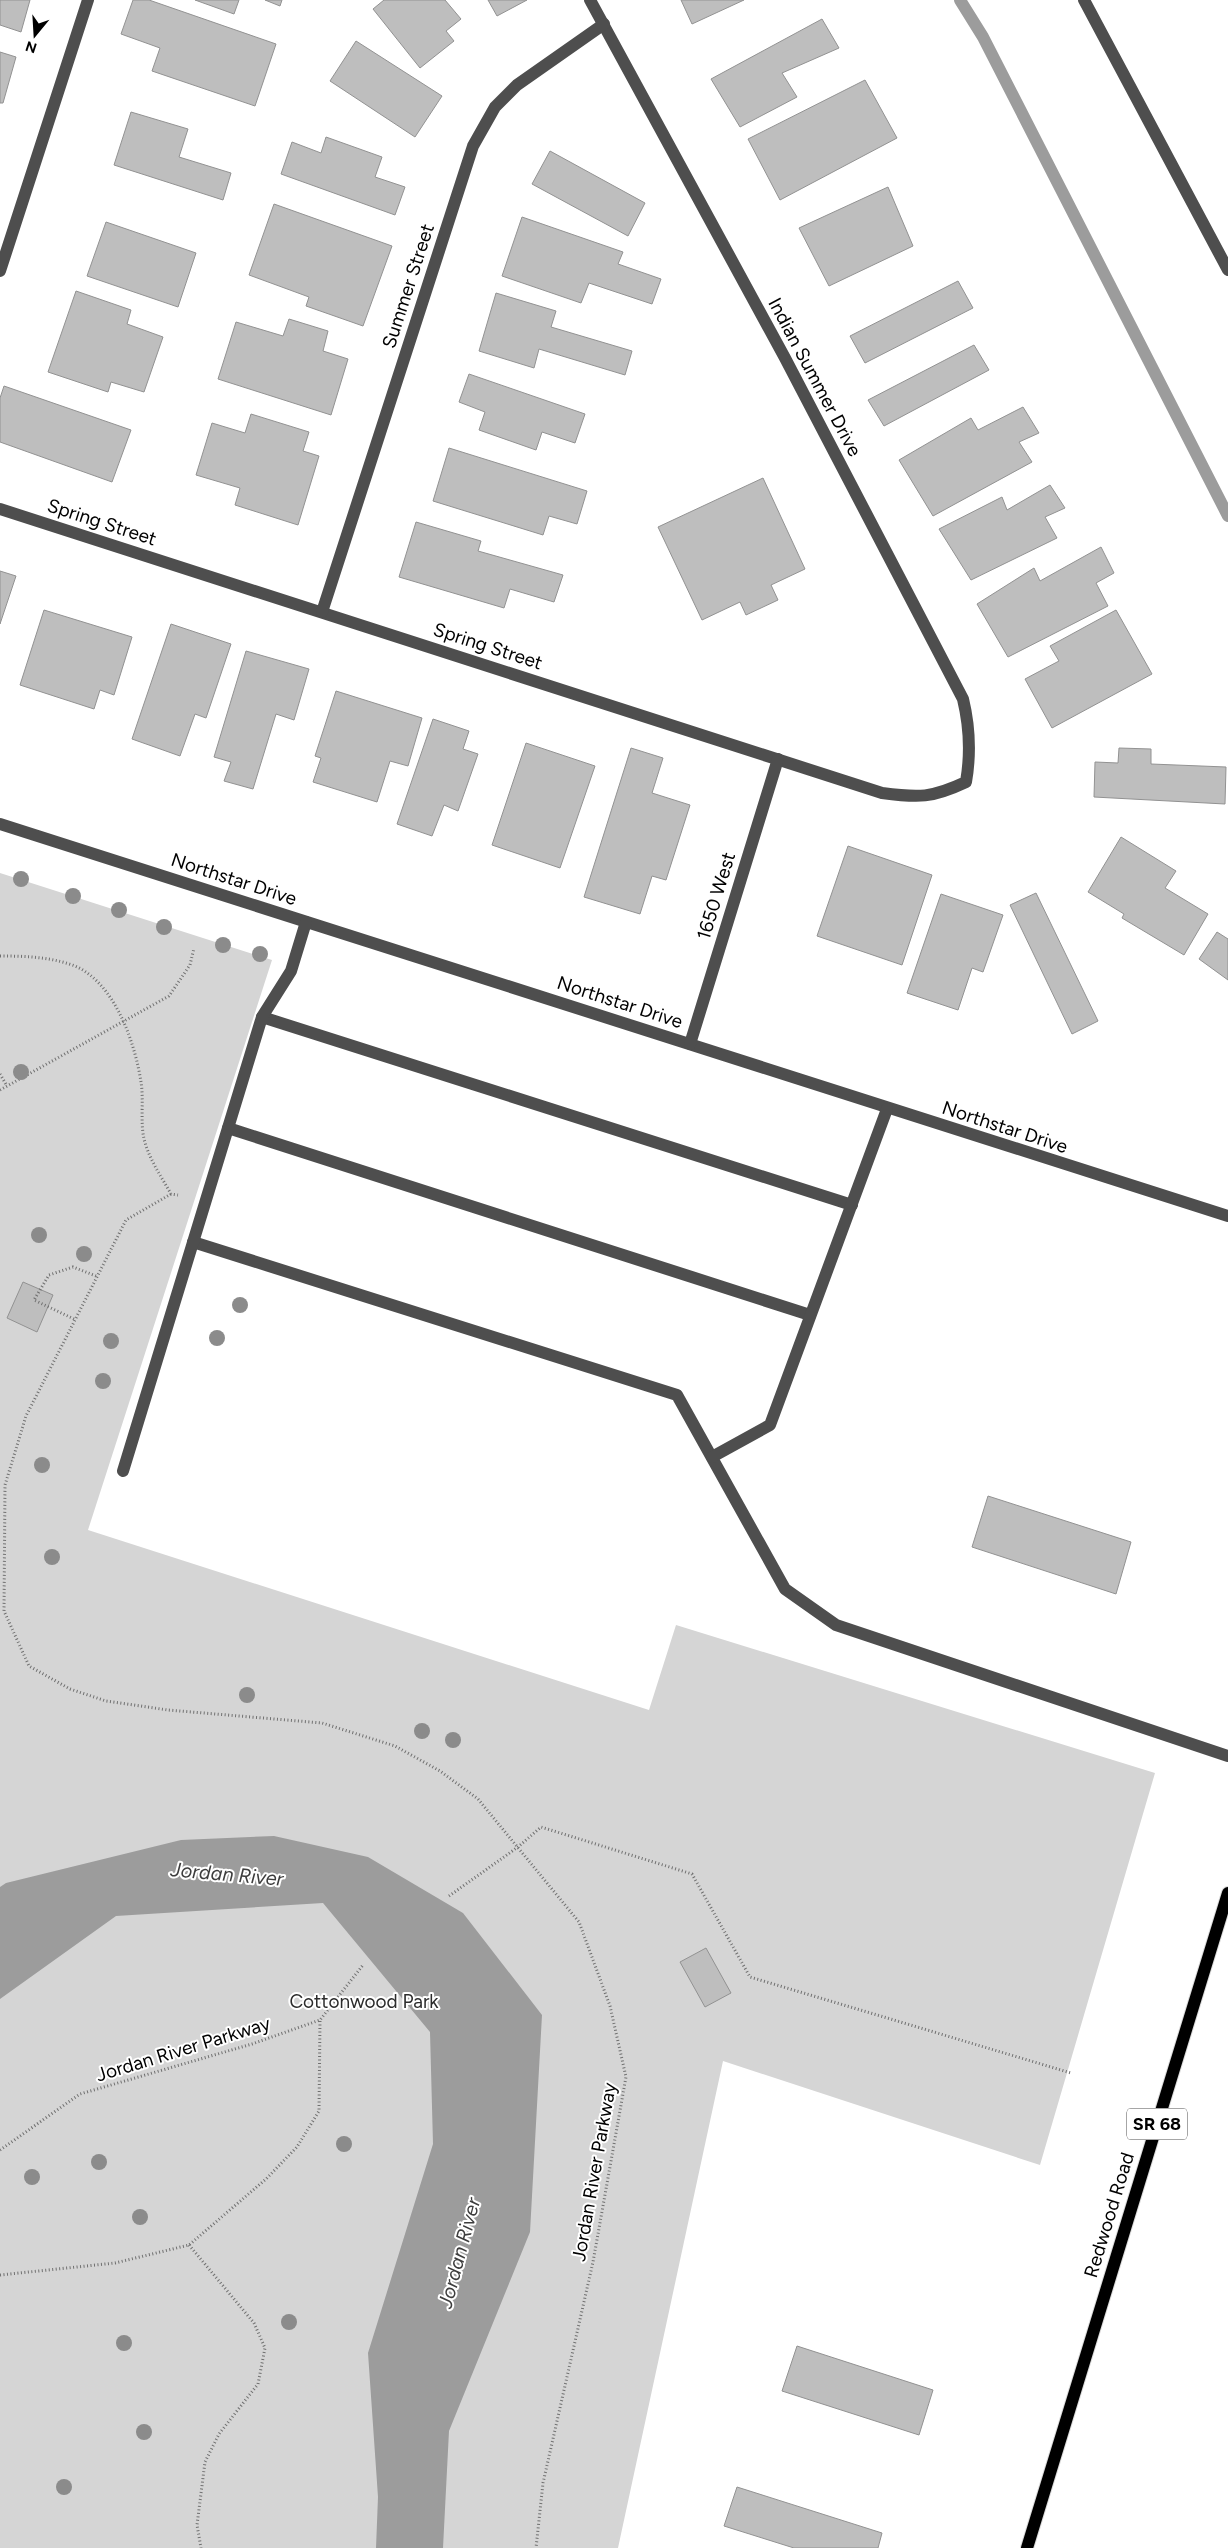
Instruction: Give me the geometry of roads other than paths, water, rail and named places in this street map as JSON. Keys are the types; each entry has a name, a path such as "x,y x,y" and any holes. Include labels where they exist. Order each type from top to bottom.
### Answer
{"main road":[{"name":"Redwood Road","path":"1027,2548 1228,1893"}],"street":[{"path":"0,271 88,0"},
{"name":"Indian Summer Drive","path":"590,0 790,367 963,699 970,736 971,755 966,782"},
{"path":"1084,0 1228,270"},
{"name":"Summer Street","path":"322,612 473,146 495,107 517,86 604,24"},
{"name":"Spring Street","path":"0,508 882,792 911,796 940,794 966,782"},
{"name":"1650 West","path":"690,1044 778,759"},
{"name":"Northstar Drive","path":"0,824 690,1044 887,1109 1228,1216"},
{"path":"123,1471 262,1017 291,971 306,922"},
{"path":"262,1017 852,1204"},
{"path":"712,1457 770,1425 887,1109"},
{"path":"228,1128 810,1316"},
{"path":"193,1242 677,1394 785,1589 836,1625 1228,1756"}],"water":[{"name":"Jordan River","path":"274,1836 368,1857 463,1913 542,2015 530,2232 449,2431 443,2548 376,2548 378,2497 368,2353 433,2144 430,2032 323,1903 116,1916 0,1999 0,1887 6,1883 181,1840"}],"waterway":[{"path":"960,0 983,37 1228,516"}],"park label":[{"name":"Cottonwood Park","path":"364,2001"}]}
